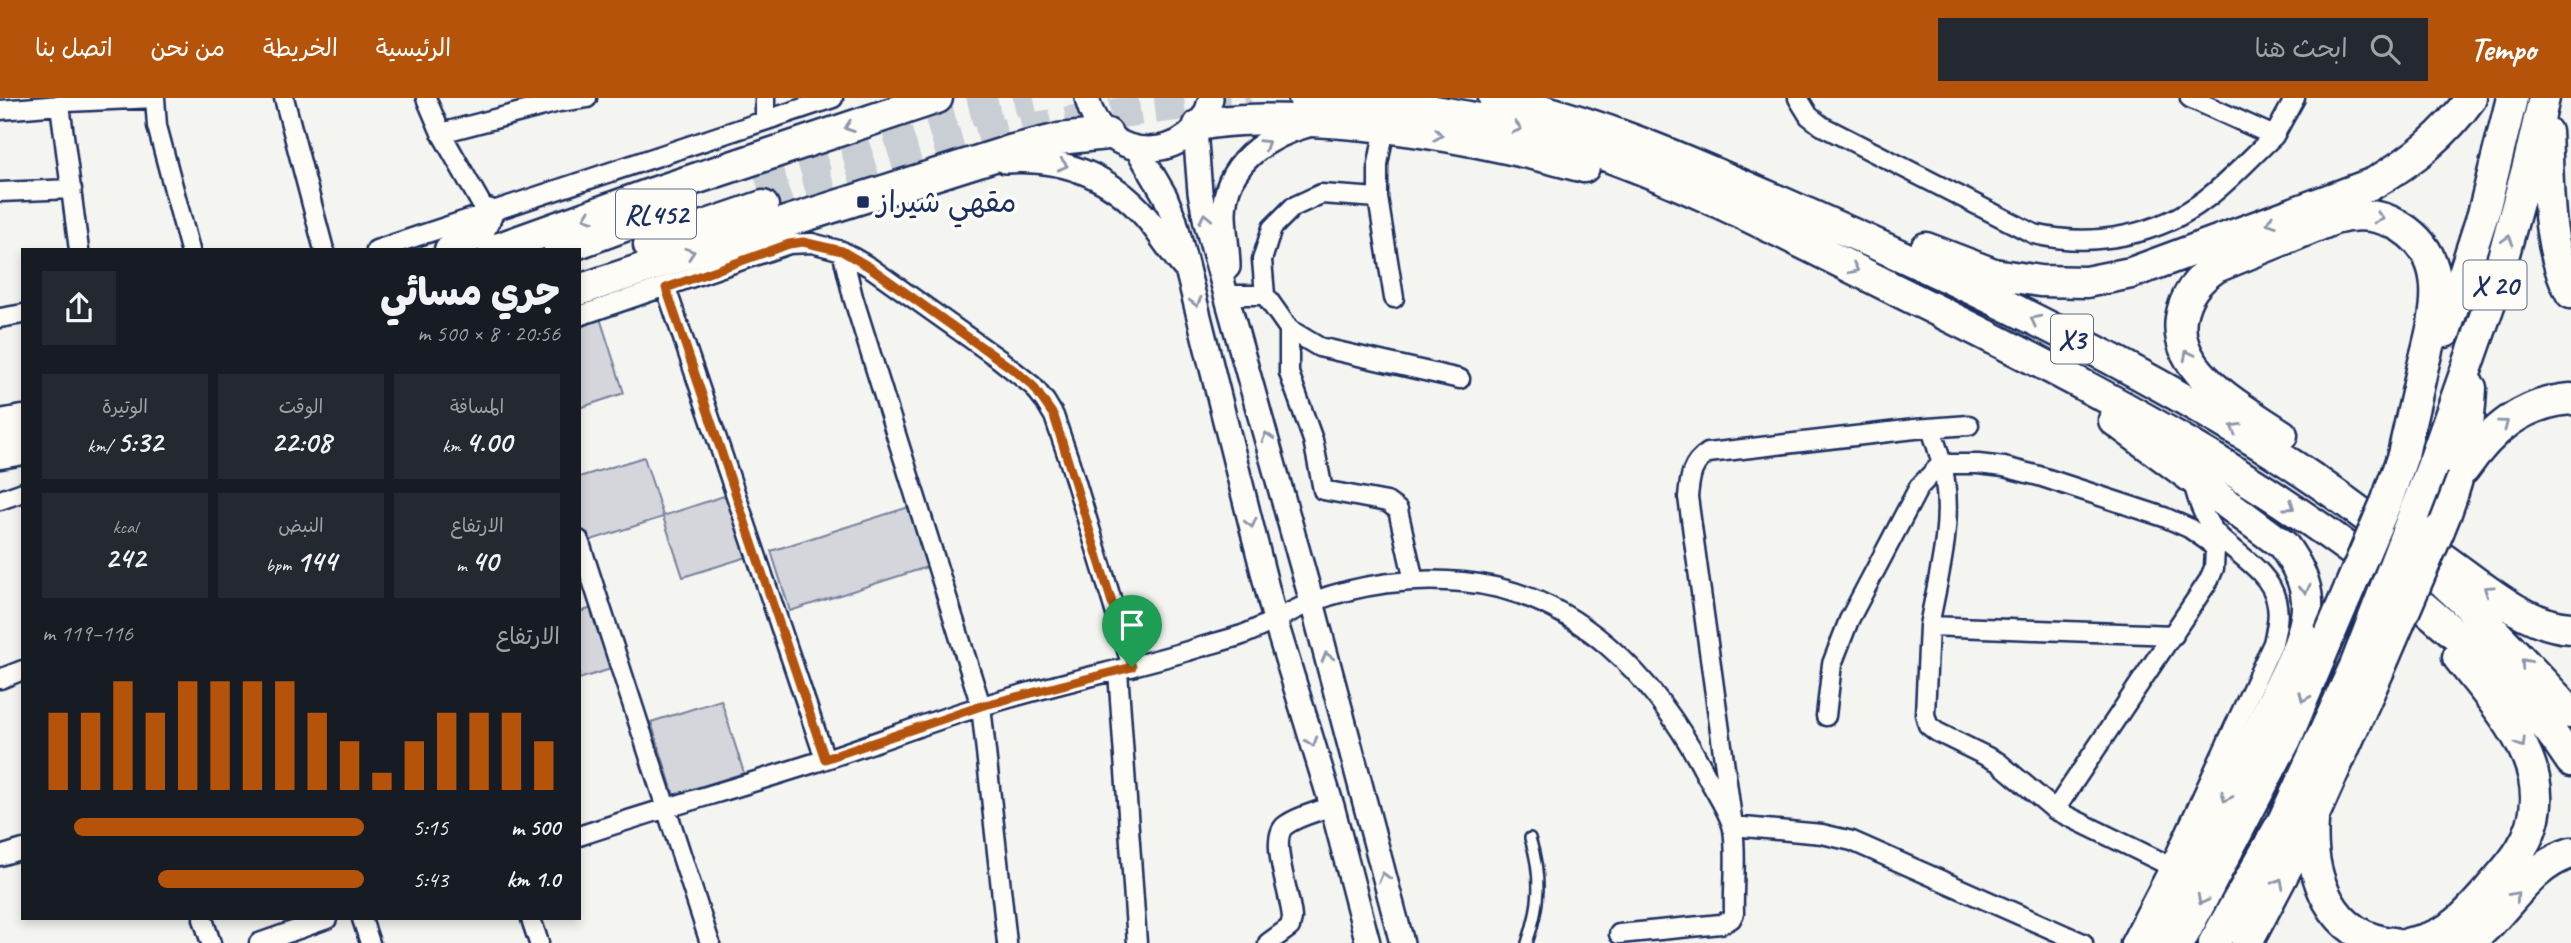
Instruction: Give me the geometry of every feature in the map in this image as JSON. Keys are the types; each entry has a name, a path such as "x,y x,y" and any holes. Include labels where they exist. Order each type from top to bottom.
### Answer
{"highway":[{"path":"500,248 650,194 937,98"},
{"path":"1251,99 1278,98"},
{"name":"X3","path":"1304,98 1440,111 1495,122 1549,137 1657,174 1793,238 2054,370 2237,471 2290,506 2425,608 2522,700 2571,761"},
{"name":"X3","path":"1494,98 1553,113 1619,135 1726,176 1993,299 2135,372 2255,440 2363,514 2417,558 2469,605 2571,713"},
{"path":"1572,98 1671,136 1726,176"},
{"name":"X 20","path":"2179,943 2286,739 2387,500 2462,284 2483,214 2512,98"},
{"path":"2544,98 2551,223 2556,254 2571,293"},
{"name":"X 20","path":"2214,943 2367,668 2446,471 2471,359 2512,229 2544,98"},
{"path":"1779,202 1811,208 1872,227 1994,274 2040,281 2085,282 2130,273 2374,183 2404,166 2432,144 2464,108"},
{"path":"1202,118 1323,121 1478,141 1596,171 1664,193 1730,219 1793,238"},
{"path":"581,289 1036,144 1107,134"},
{"name":"RL452","path":"566,248 759,193 581,270"},
{"path":"453,248 478,232 487,214"},
{"path":"2403,455 2436,312 2437,297 2432,268 2426,254 2407,231 2379,217 2348,215 2216,267 2202,277 2190,291 2180,326 2182,343 2189,360 2214,386 2328,469 2363,514 2435,552 2483,587 2538,621 2560,628 2571,628"},
{"path":"2054,370 2121,426 2283,545 2298,565 2307,589 2308,613 2302,638 2212,827 2150,943"},
{"path":"2247,943 2313,817 2367,668 2440,530 2446,471 2500,426 2536,406 2571,399"},
{"path":"0,425 21,421"},
{"path":"0,453 21,449"},
{"path":"2410,943 2428,940 2449,930 2467,915 2521,849 2531,830 2537,787 2525,746 2446,642 2425,608"},
{"path":"2313,817 2311,844 2316,872 2326,898 2341,921 2360,934 2393,943"},
{"path":"2466,943 2494,920 2536,873 2571,853"}],"street":[{"path":"0,110 60,105 67,102 155,98 157,126 189,248"},
{"path":"284,98 323,248"},
{"path":"426,98 441,133 487,214"},
{"path":"441,133 559,100 587,98"},
{"path":"765,98 765,120"},
{"path":"382,248 833,98"},
{"path":"1087,98 1096,122 1107,134 1137,149 1168,147 1182,140 1202,118"},
{"path":"1798,98 1809,116 1822,126 2034,234 2058,240 2080,241 2128,235 2183,214 2207,198 2274,136 2295,98"},
{"path":"2190,98 2274,136"},
{"path":"60,105 79,248"},
{"path":"1202,118 1202,203 1214,253 1312,602 1402,943"},
{"path":"1227,295 1228,259 1224,211 1235,173 1242,162 1271,139 1323,121"},
{"path":"1385,127 1378,164 1378,198 1394,298"},
{"path":"1137,149 1165,196 1175,221 1275,620 1332,806 1368,943"},
{"path":"970,164 1042,160 1076,168 1096,177 1131,202 1188,273"},
{"path":"0,192 72,189"},
{"path":"1378,198 1321,194 1293,206 1272,228 1262,260 1265,295 1289,329 1319,346 1460,379"},
{"path":"581,315 789,244 812,243 842,251 871,268 1033,386 1054,416 1070,463 1125,669 1137,943"},
{"path":"842,251 853,297 981,706 1007,943"},
{"path":"666,288 825,759"},
{"path":"1227,295 1265,295"},
{"path":"0,318 21,314"},
{"path":"1289,329 1289,373 1313,440 1320,484 1323,490 1329,493 1387,502 1398,510 1414,581"},
{"path":"1619,934 1721,925 1731,919 1734,913 1733,826 1688,497 1693,469 1698,460 1708,453 1969,425"},
{"path":"1931,428 1945,478 1948,514 1929,626 1925,714 1928,725 1998,762 2055,810 2170,866"},
{"path":"1826,716 1832,664 1849,620 1919,487 1941,464 2004,467 2164,517 2189,528 2209,542 2214,549 2214,568 2174,635 2055,810"},
{"path":"2130,943 2170,866 2273,643 2278,614 2276,598 2268,582 2213,530 2203,514 2192,477"},
{"path":"0,500 21,493"},
{"path":"581,546 710,943"},
{"path":"581,835 825,759 981,706 1125,669 1243,634 1312,602 1358,589 1414,581 1463,582 1501,588 1535,599 1573,618 1611,647 1641,677 1695,754 1733,826"},
{"path":"1929,626 2174,635"},
{"path":"0,679 21,671"},
{"path":"1268,943 1290,927 1292,919 1292,908 1277,843 1280,830 1287,824 1332,806"},
{"path":"1733,826 1822,834 1852,841 2083,943"},
{"path":"0,856 21,850"},
{"path":"203,920 211,943"},
{"path":"259,943 324,920"},
{"path":"362,920 370,943"},
{"path":"531,920 539,943"}],"lane":[{"path":"1527,943 1537,916 1539,886 1536,855 1530,838"}],"shaded area":[{"path":"600,318 624,393 581,407 581,324"},
{"path":"644,457 663,516 730,494 750,556 683,577 663,517 581,543 581,476"},
{"path":"912,506 930,566 790,611 771,551"},
{"path":"592,608 611,669 581,678 581,611"},
{"path":"721,700 744,773 674,795 651,722"}],"tunnel":[{"path":"755,179 928,123 1034,98"},
{"path":"763,206 907,158 992,136 1103,116 1251,99"}],"place":[{"name":"مقهي شيراز","path":"863,202"}],"route":[{"path":"803,242 828,246 871,268 1018,373 1033,386 1054,416 1132,667 981,706 825,759 666,288 789,244 803,242"}]}
